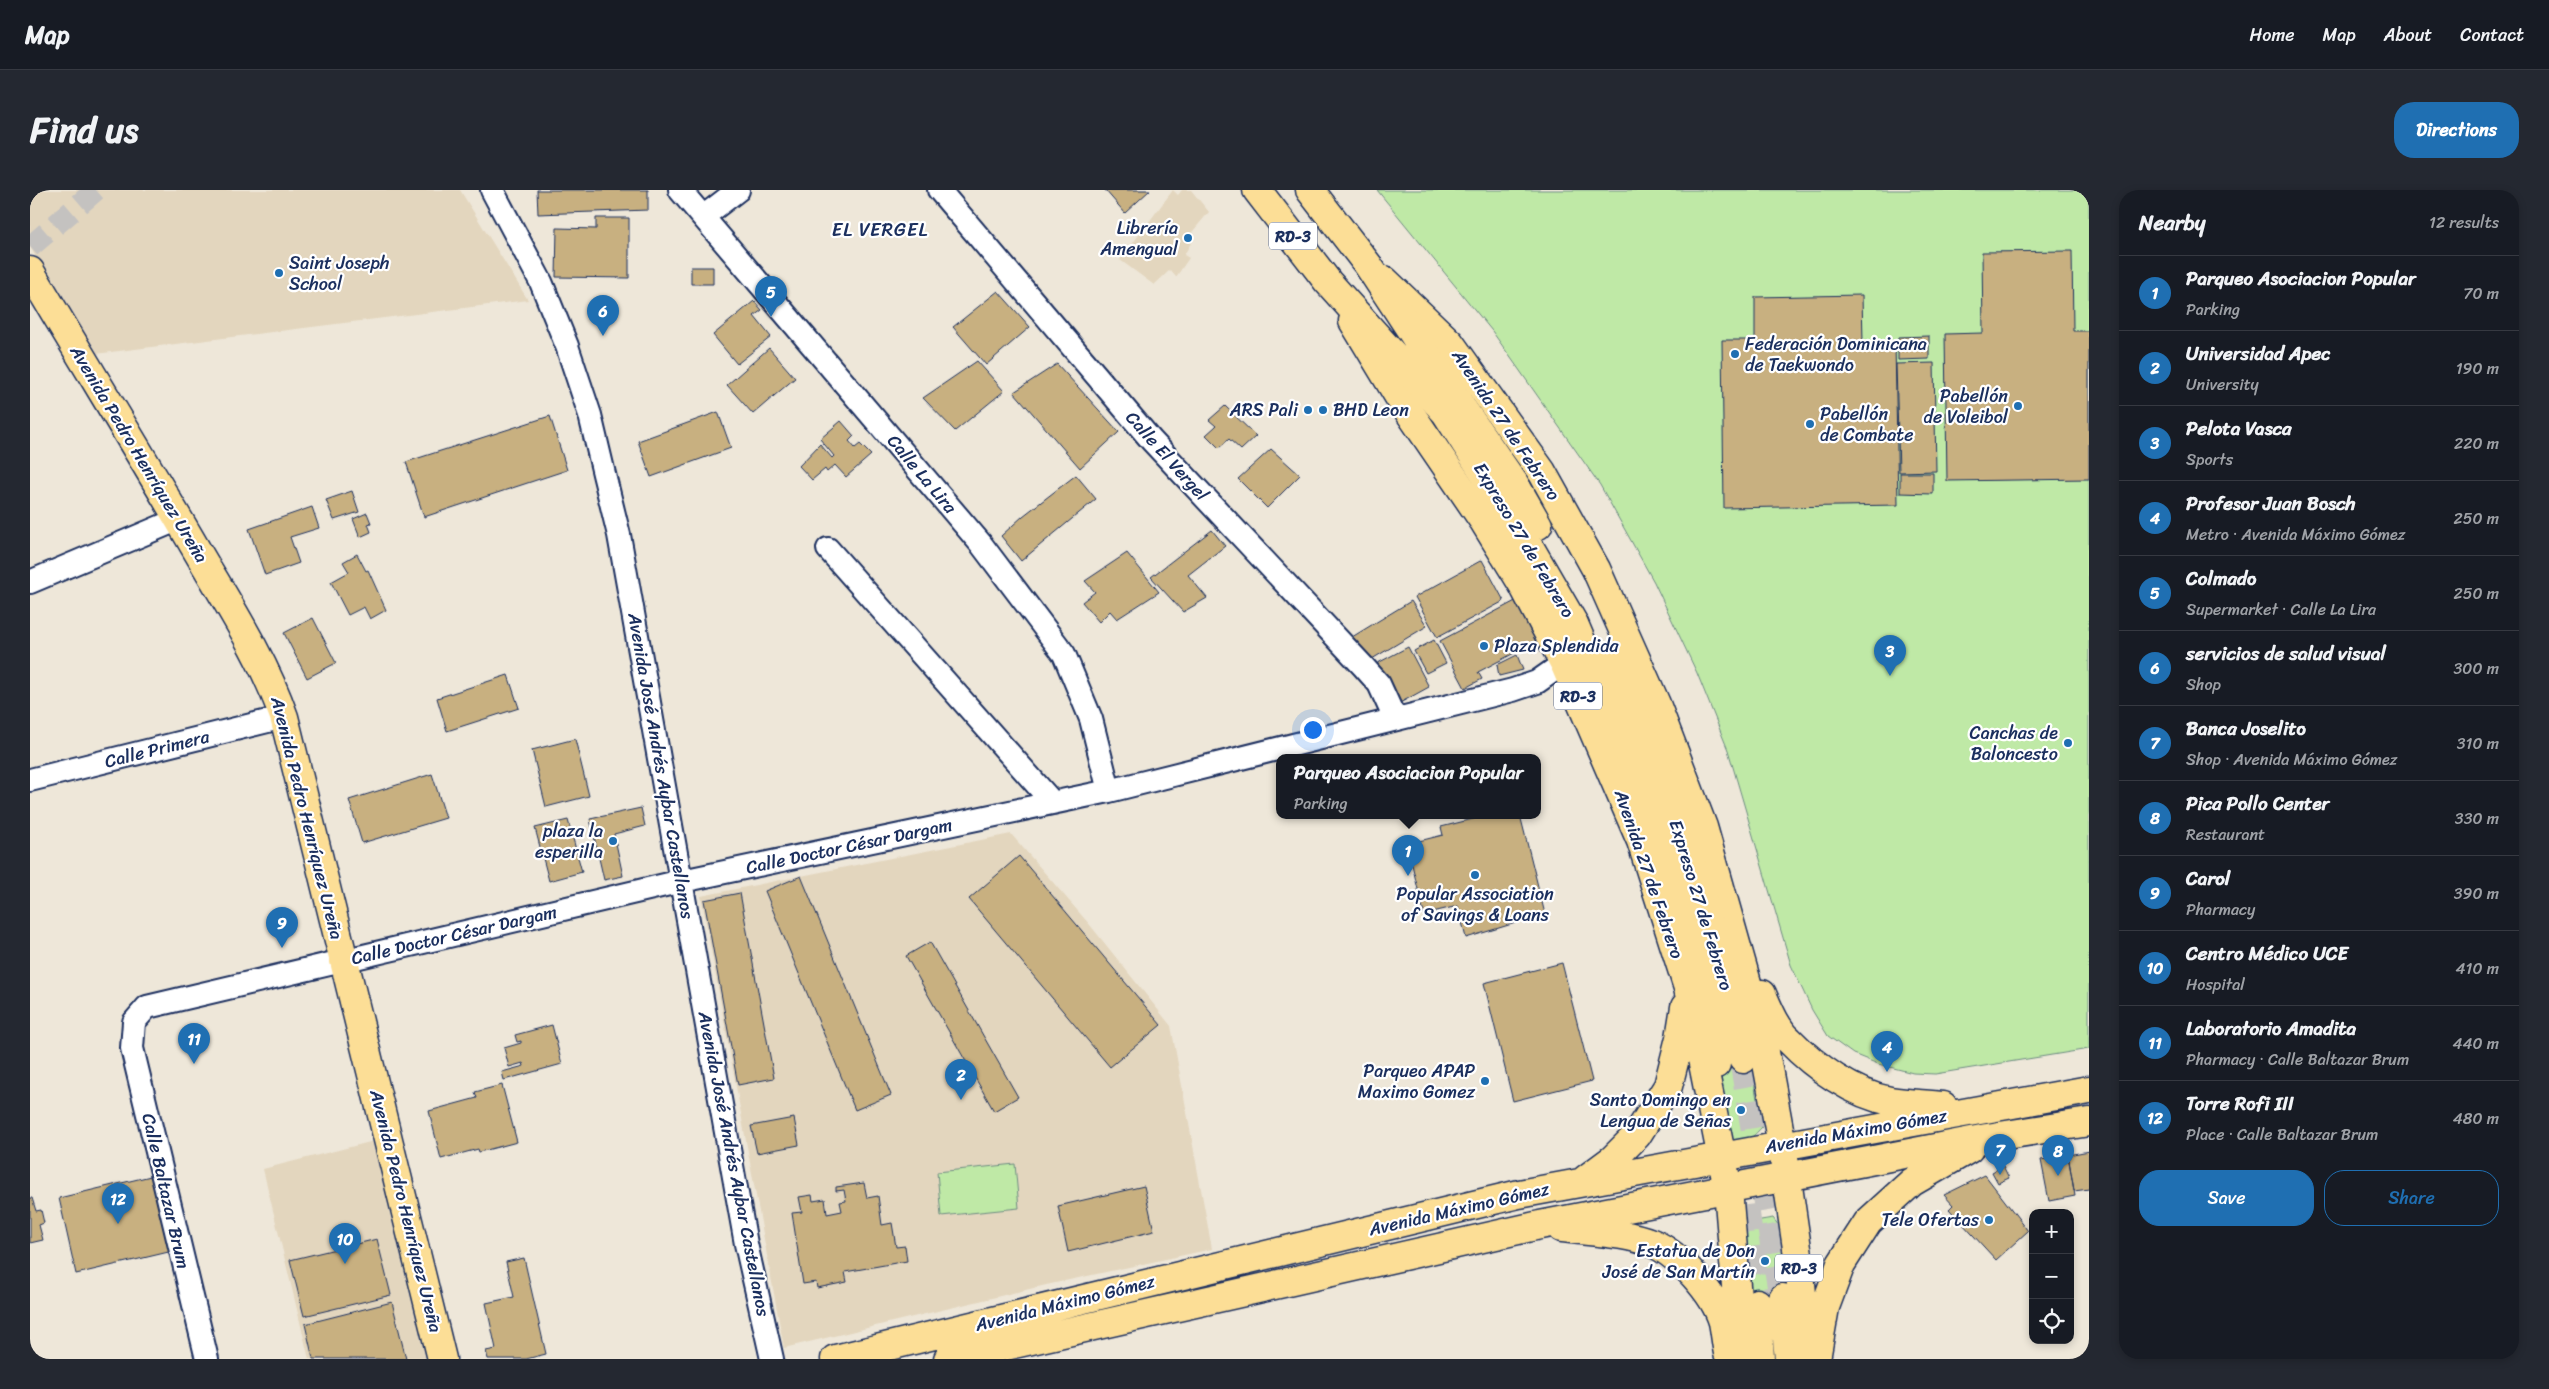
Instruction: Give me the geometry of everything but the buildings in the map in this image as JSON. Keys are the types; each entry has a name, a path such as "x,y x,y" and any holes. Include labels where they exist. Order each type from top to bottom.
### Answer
{"main road":[{"name":"Expreso 27 de Febrero","path":"1257,190 1328,282 1446,413 1511,515 1574,624 1639,778 1729,1062 1724,976 1680,832 1656,766 1599,634 1514,482 1462,408 1368,265 1310,190"},
{"name":"Avenida 27 de Febrero","path":"1368,265 1450,343 1542,472 1596,569 1656,704 1703,827 1762,1036 1782,1145 1798,1262 1808,1359"},
{"name":"Avenida Pedro Henríquez Ureña","path":"30,271 179,519 257,654 274,689 284,717 442,1359"},
{"name":"Avenida 27 de Febrero","path":"1328,282 1399,397 1483,520 1522,585 1564,663 1641,841 1688,988 1728,1189 1742,1359"},
{"path":"1730,924 1772,1017 1788,1040 1811,1060 1860,1092 1890,1101 1980,1109"},
{"path":"1581,1182 1600,1170 1637,1135 1668,1086 1680,1038 1688,988"},
{"name":"Avenida Máximo Gómez","path":"836,1359 1519,1194 2089,1090"},
{"name":"Avenida Máximo Gómez","path":"948,1359 1540,1225 1987,1138 2089,1122"},
{"path":"1816,1359 1825,1307 1841,1264 1868,1222 1912,1182 1987,1138"},
{"path":"1540,1225 1633,1238 1653,1243 1677,1258 1706,1291 1723,1321 1729,1359"},
{"name":"RD-3","path":"1783,1298 1789,1359"},
{"path":"1757,1303 1760,1359"}],"street":[{"name":"Avenida José Andrés Aybar Castellanos","path":"492,190 513,227 540,282 567,346 590,415 619,535 746,1244 772,1359"},
{"name":"Calle La Lira","path":"680,190 981,544 1064,654 1090,719 1109,790"},
{"path":"703,217 738,190"},
{"name":"Calle El Vergel","path":"939,190 1152,442 1379,684 1395,719"},
{"path":"30,582 179,519"},
{"path":"828,549 1053,802"},
{"name":"Calle Doctor César Dargam","path":"134,1022 147,1007 682,881 1109,790 1395,719 1537,682 1564,663"},
{"name":"Calle Primera","path":"30,780 284,717"},
{"name":"Calle Baltazar Brum","path":"134,1022 132,1048 208,1359"}],"shaded area":[{"name":"Saint Joseph School","path":"30,190 460,190 528,300 95,354 30,247"},
{"path":"1173,190 1178,195 1182,190 1191,190 1209,212 1188,237 1191,243 1184,255 1189,258 1176,277 1170,270 1154,285 1120,260"},
{"path":"1011,834 1090,925 1171,1026 1212,1249 1046,1285 784,1348 701,896"},
{"path":"374,1141 427,1359 309,1359 263,1169"}],"green space":[{"path":"1377,190 2089,190 2089,1049 1935,1074 1913,1073 1878,1064 1853,1054 1828,1036 1812,1010 1791,965 1728,750 1697,673 1654,582 1600,485 1492,331"},
{"path":"1750,1060 1762,1127 1745,1141 1741,1142 1723,1138 1708,1067"},
{"path":"1015,1164 1019,1208 941,1216 937,1172"},
{"path":"1773,1218 1785,1234 1792,1293 1749,1300 1740,1235 1749,1222"}],"tunnel":[{"path":"30,247 96,190"},
{"path":"1743,1059 1783,1298"},
{"path":"1737,1164 1744,1197 1757,1303"}],"place":[{"name":"Librería Amengual","path":"1188,238"},
{"name":"Saint Joseph School","path":"279,273"},
{"name":"Colmado","path":"771,317"},
{"name":"servicios de salud visual","path":"603,336"},
{"name":"Federación Dominicana de Taekwondo","path":"1735,354"},
{"name":"Pabellón de Voleibol","path":"2018,406"},
{"name":"ARS Pali","path":"1308,410"},
{"name":"BHD Leon","path":"1323,410"},
{"name":"Pabellón de Combate","path":"1810,424"},
{"name":"Plaza Splendida","path":"1484,646"},
{"name":"Pelota Vasca","path":"1890,676"},
{"name":"Canchas de Baloncesto","path":"2068,743"},
{"name":"plaza la esperilla","path":"613,841"},
{"name":"Popular Association of Savings & Loans","path":"1475,875"},
{"name":"Parqueo Asociacion Popular","path":"1408,876"},
{"name":"Carol","path":"282,948"},
{"name":"Laboratorio Amadita","path":"194,1064"},
{"name":"Profesor Juan Bosch","path":"1887,1072"},
{"name":"Parqueo APAP Maximo Gomez","path":"1485,1081"},
{"name":"Universidad Apec","path":"961,1100"},
{"name":"Santo Domingo en Lengua de Señas","path":"1741,1110"},
{"name":"Banca Joselito","path":"2000,1175"},
{"name":"Pica Pollo Center","path":"2058,1176"},
{"name":"Tele Ofertas","path":"1989,1220"},
{"name":"Torre Rofi III","path":"118,1224"},
{"name":"Estatua de Don José de San Martín","path":"1765,1261"},
{"name":"Centro Médico UCE","path":"345,1264"}],"district":[{"name":"EL VERGEL","path":"880,229"}]}
